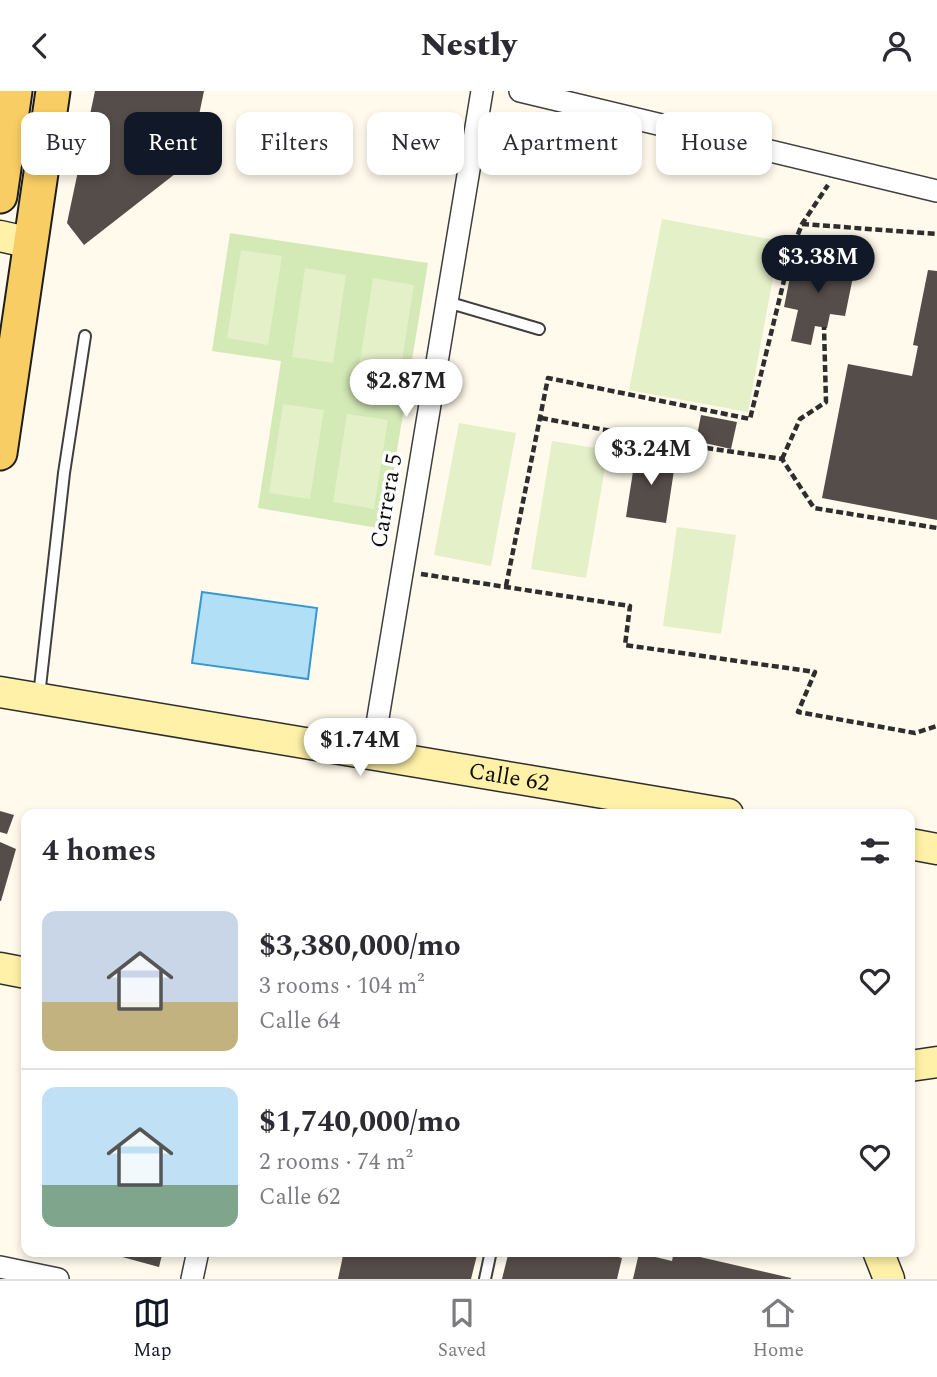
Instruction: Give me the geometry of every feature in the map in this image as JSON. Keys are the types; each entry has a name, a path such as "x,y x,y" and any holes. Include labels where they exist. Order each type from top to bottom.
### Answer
{"main road":[{"path":"0,196 15,91"},
{"path":"0,453 15,239 53,91"}],"street":[{"name":"Carrera 5","path":"372,754 482,91"},
{"path":"520,91 937,191"},
{"name":"Calle 62","path":"0,692 698,809"},
{"path":"915,845 937,849"},
{"path":"0,968 21,972"},
{"path":"915,1065 937,1062"},
{"path":"192,1279 197,1257"},
{"path":"880,1257 889,1279"},
{"path":"0,1267 58,1279"}],"lane":[{"path":"447,302 539,329"},
{"path":"39,699 64,473 85,336"},
{"path":"485,1279 490,1257"}],"path":[{"path":"506,586 548,378 750,419 791,253 802,224 840,168"},
{"path":"802,224 937,234"},
{"path":"782,459 800,419 826,402 824,327"},
{"path":"541,418 686,445 782,459 814,508 937,528"},
{"path":"402,572 630,606 625,645 815,672 798,712 915,733 937,726"}],"green space":[{"path":"662,219 780,241 748,412 629,390"},
{"path":"230,233 428,263 384,529 258,508 281,361 212,351"},
{"path":"241,250 282,256 268,345 227,338"},
{"path":"305,268 346,275 333,363 292,357"},
{"path":"373,278 414,285 400,373 359,367"},
{"path":"283,404 324,410 310,499 269,493"},
{"path":"347,414 388,420 374,509 333,502"},
{"path":"459,423 516,433 491,566 434,555"},
{"path":"552,441 608,450 586,578 531,569"},
{"path":"677,527 736,535 721,634 663,626"}],"water":[{"path":"202,592 317,608 308,679 192,663"}],"building":[{"path":"95,91 204,91 200,112 124,112 124,175 174,175 84,245 67,223 77,175 110,175 110,112 91,112"},
{"path":"826,249 843,253 840,269 854,272 845,316 830,314 827,328 815,326 811,345 791,341 798,310 784,307 793,262 822,268"},
{"path":"928,270 937,271 937,520 822,498 848,364 912,376 918,346 913,345"},
{"path":"701,415 737,422 731,449 696,441"},
{"path":"636,452 676,457 666,523 626,517"},
{"path":"0,811 14,815 7,834 0,832"},
{"path":"0,842 16,849 1,901 0,901"},
{"path":"122,1257 162,1257 159,1267"},
{"path":"343,1257 476,1257 471,1279 338,1279"},
{"path":"508,1257 622,1258 617,1279 502,1279"},
{"path":"638,1257 672,1261 673,1257 700,1257 791,1279 633,1279"}]}
